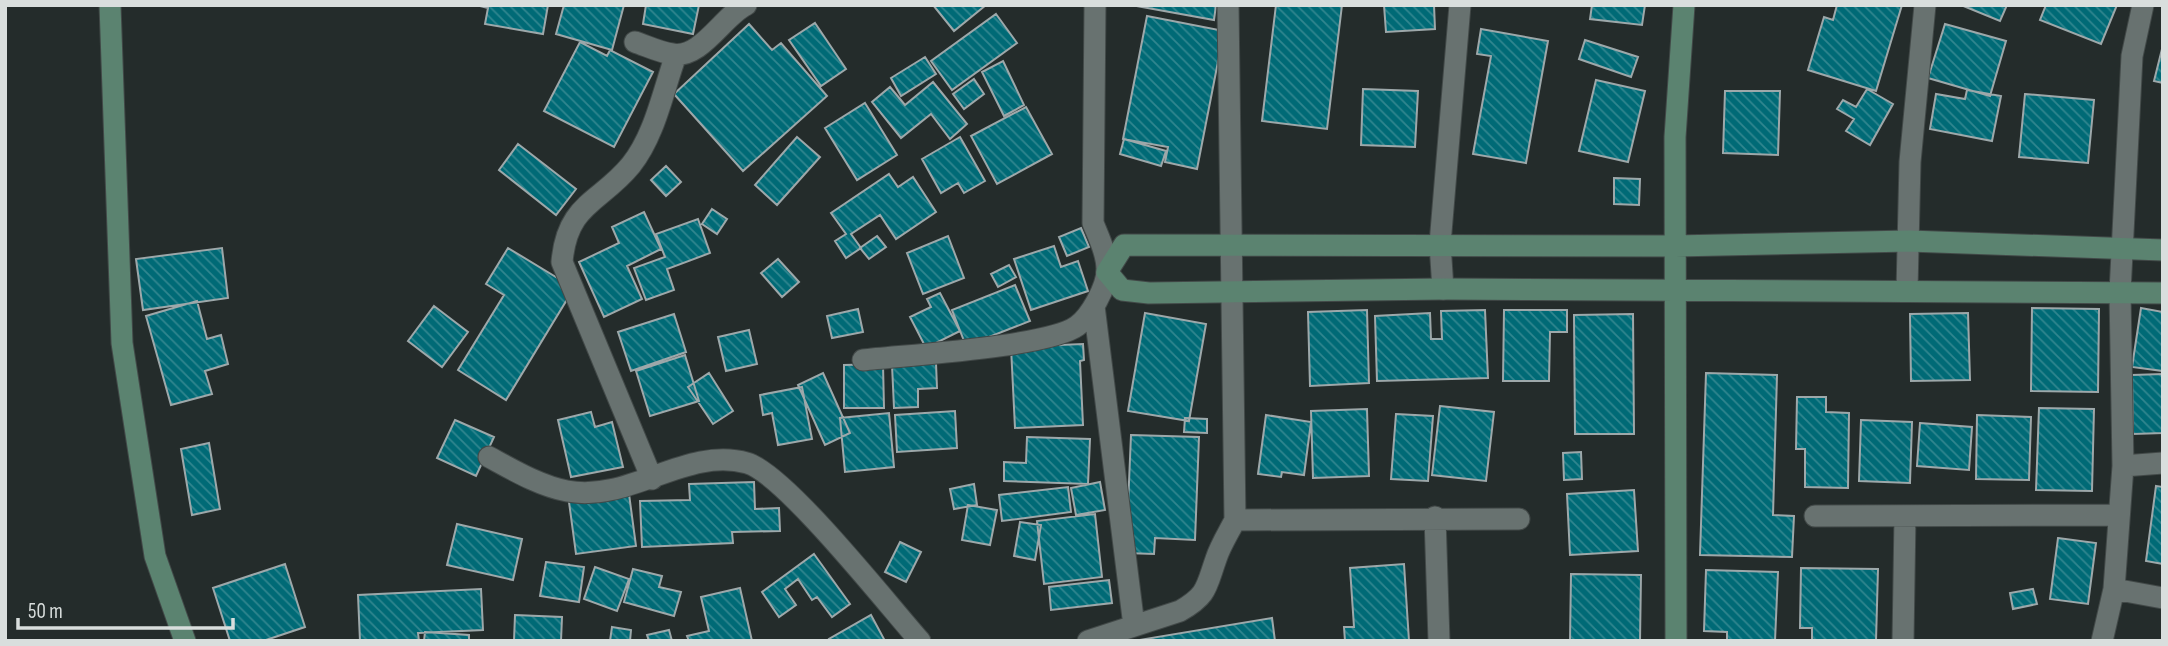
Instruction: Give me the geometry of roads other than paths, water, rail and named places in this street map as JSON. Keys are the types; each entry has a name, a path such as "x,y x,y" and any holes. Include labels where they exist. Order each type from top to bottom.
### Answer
{"street":[{"path":"110,5 122,343 155,556 186,641"},
{"path":"635,42 676,55 696,48 735,10 746,5"},
{"path":"1095,5 1093,223 1102,245 1107,272 1122,290 1231,294 1443,289 1675,293 1908,290 2163,293"},
{"path":"1088,641 1180,611 1193,604 1213,577 1215,560 1235,520 1228,5"},
{"path":"1443,289 1440,244 1460,5"},
{"path":"1676,641 1675,137 1684,5"},
{"path":"1908,290 1910,162 1925,5"},
{"path":"2102,641 2113,589 2123,466 2120,292 2132,56 2143,5"},
{"path":"652,479 562,262 564,244 578,212 631,166 647,140 676,55"},
{"path":"863,360 1031,341 1076,327 1094,306 1107,272 1124,245 1675,246 1909,241 2163,250"},
{"path":"1094,306 1135,626"},
{"path":"489,457 521,474 567,491 613,490 716,458 750,463 797,499 920,641"},
{"path":"2123,466 2163,463"},
{"path":"1815,516 2118,514"},
{"path":"1903,641 1905,516"},
{"path":"1235,520 1434,517 1519,519"},
{"path":"1434,517 1439,641"},
{"path":"2113,589 2163,598"}]}
